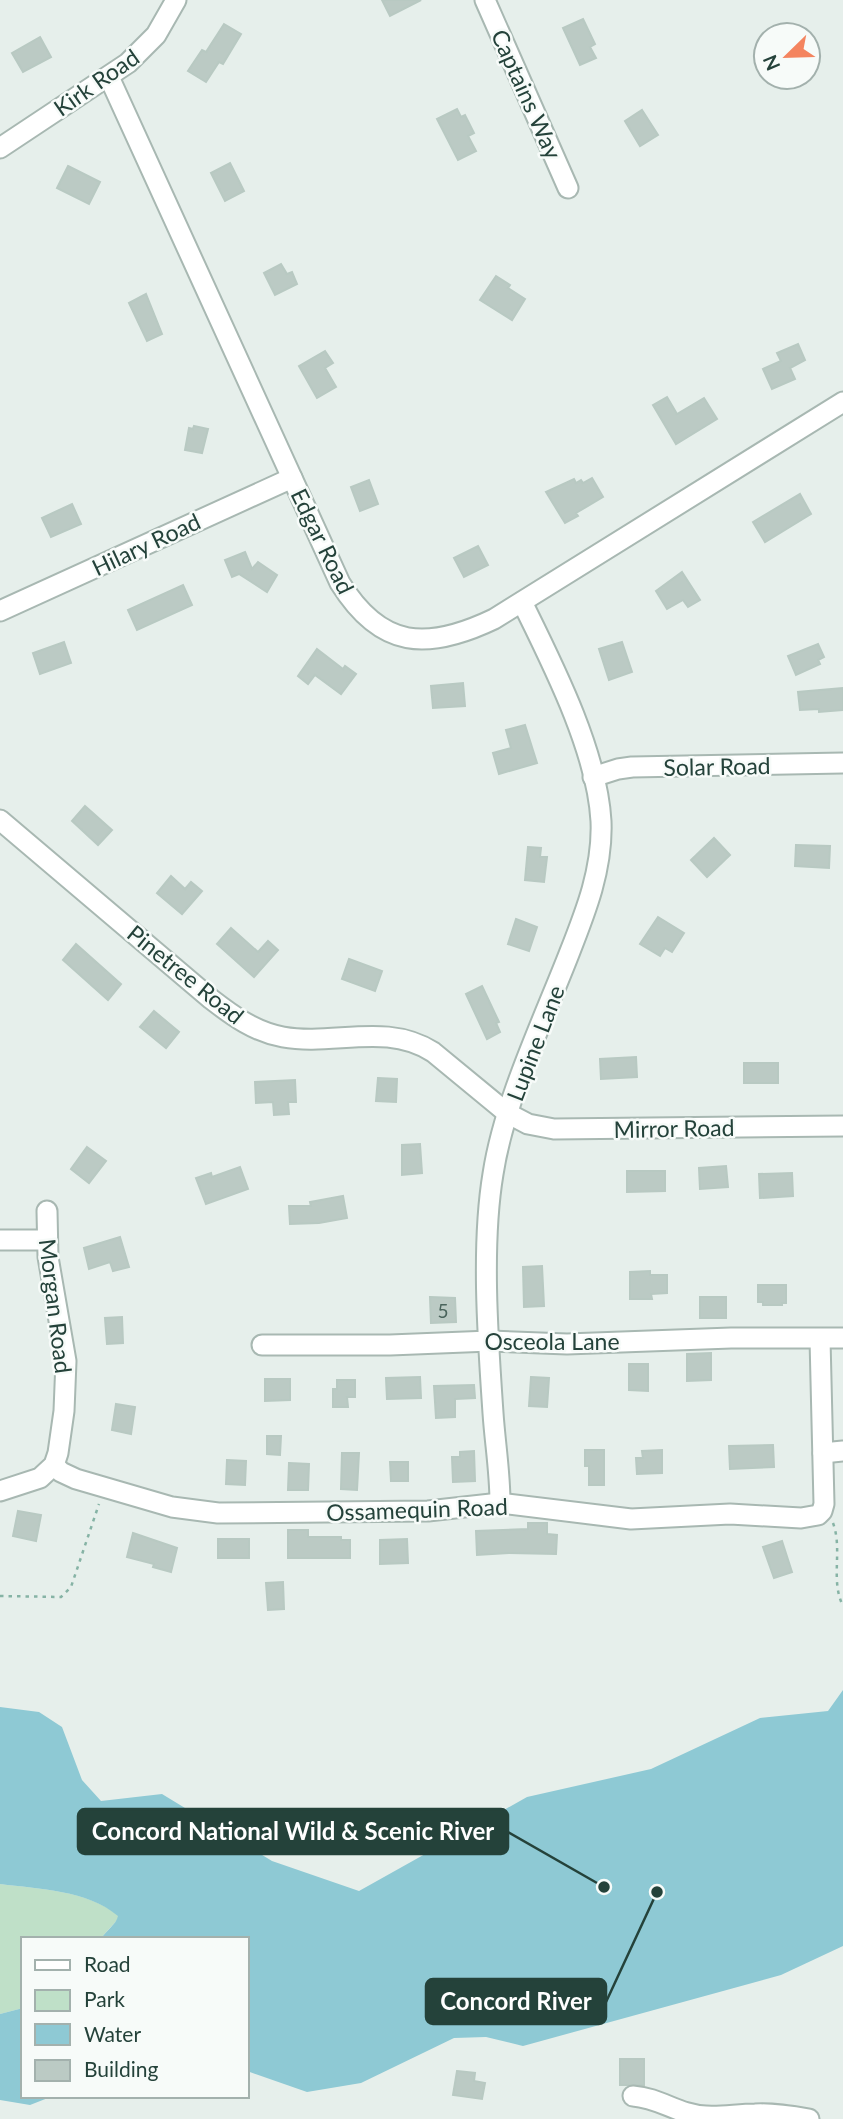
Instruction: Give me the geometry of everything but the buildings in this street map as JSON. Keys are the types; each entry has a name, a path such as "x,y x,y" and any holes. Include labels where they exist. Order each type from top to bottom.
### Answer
{"street":[{"name":"Kirk Road","path":"0,148 128,63 165,23 176,0"},
{"name":"Captains Way","path":"485,0 568,188"},
{"name":"Edgar Road","path":"109,77 341,583 364,616 397,636 434,640 475,628 522,602 843,402"},
{"name":"Hilary Road","path":"0,611 292,478"},
{"name":"Lupine Lane","path":"500,1503 500,1475 493,1415 488,1255 495,1157 507,1113 587,909 594,886 601,840 601,818 593,777 561,686 522,602"},
{"name":"Solar Road","path":"593,777 632,767 843,763"},
{"name":"Pinetree Road","path":"0,820 211,999 240,1020 254,1028 283,1037 389,1036 412,1041 433,1052 507,1113"},
{"name":"Mirror Road","path":"507,1113 528,1124 554,1129 843,1126"},
{"name":"Morgan Road","path":"47,1212 47,1240 65,1361 64,1411 54,1465"},
{"path":"0,1240 47,1240"},
{"name":"Osceola Lane","path":"262,1345 390,1345 490,1341 567,1344 731,1338 843,1338"},
{"path":"820,1339 824,1504"},
{"path":"823,1452 843,1451"},
{"path":"0,1491 30,1483 54,1465"},
{"name":"Ossamequin Road","path":"54,1465 68,1476 104,1487 186,1510 218,1513 428,1511 500,1503 631,1519 730,1514 801,1518 818,1515 824,1504"},
{"path":"633,2096 650,2097 693,2115 782,2115 809,2119"}],"path":[{"path":"0,1596 61,1597 71,1587 96,1518 104,1487"},
{"path":"824,1504 839,1542 837,1589 843,1606"}],"green space":[{"path":"0,1884 78,1896 106,1907 119,1916 102,1937 21,1937 21,2009 0,2014"}],"water":[{"path":"843,1690 843,1946 781,1975 523,2046 486,2037 454,2038 361,2083 307,2092 248,2071 248,1937 103,1937 118,1916 106,1907 62,1892 0,1884 0,1707 39,1712 62,1727 82,1780 101,1801 162,1794 272,1861 359,1891 527,1797 651,1769 760,1718 828,1711"},
{"path":"21,2009 21,2098 48,2098 30,2105 0,2100 0,2014"}],"place":[{"name":"Concord National Wild & Scenic River","path":"604,1887"},
{"name":"Concord River","path":"657,1892"}]}
